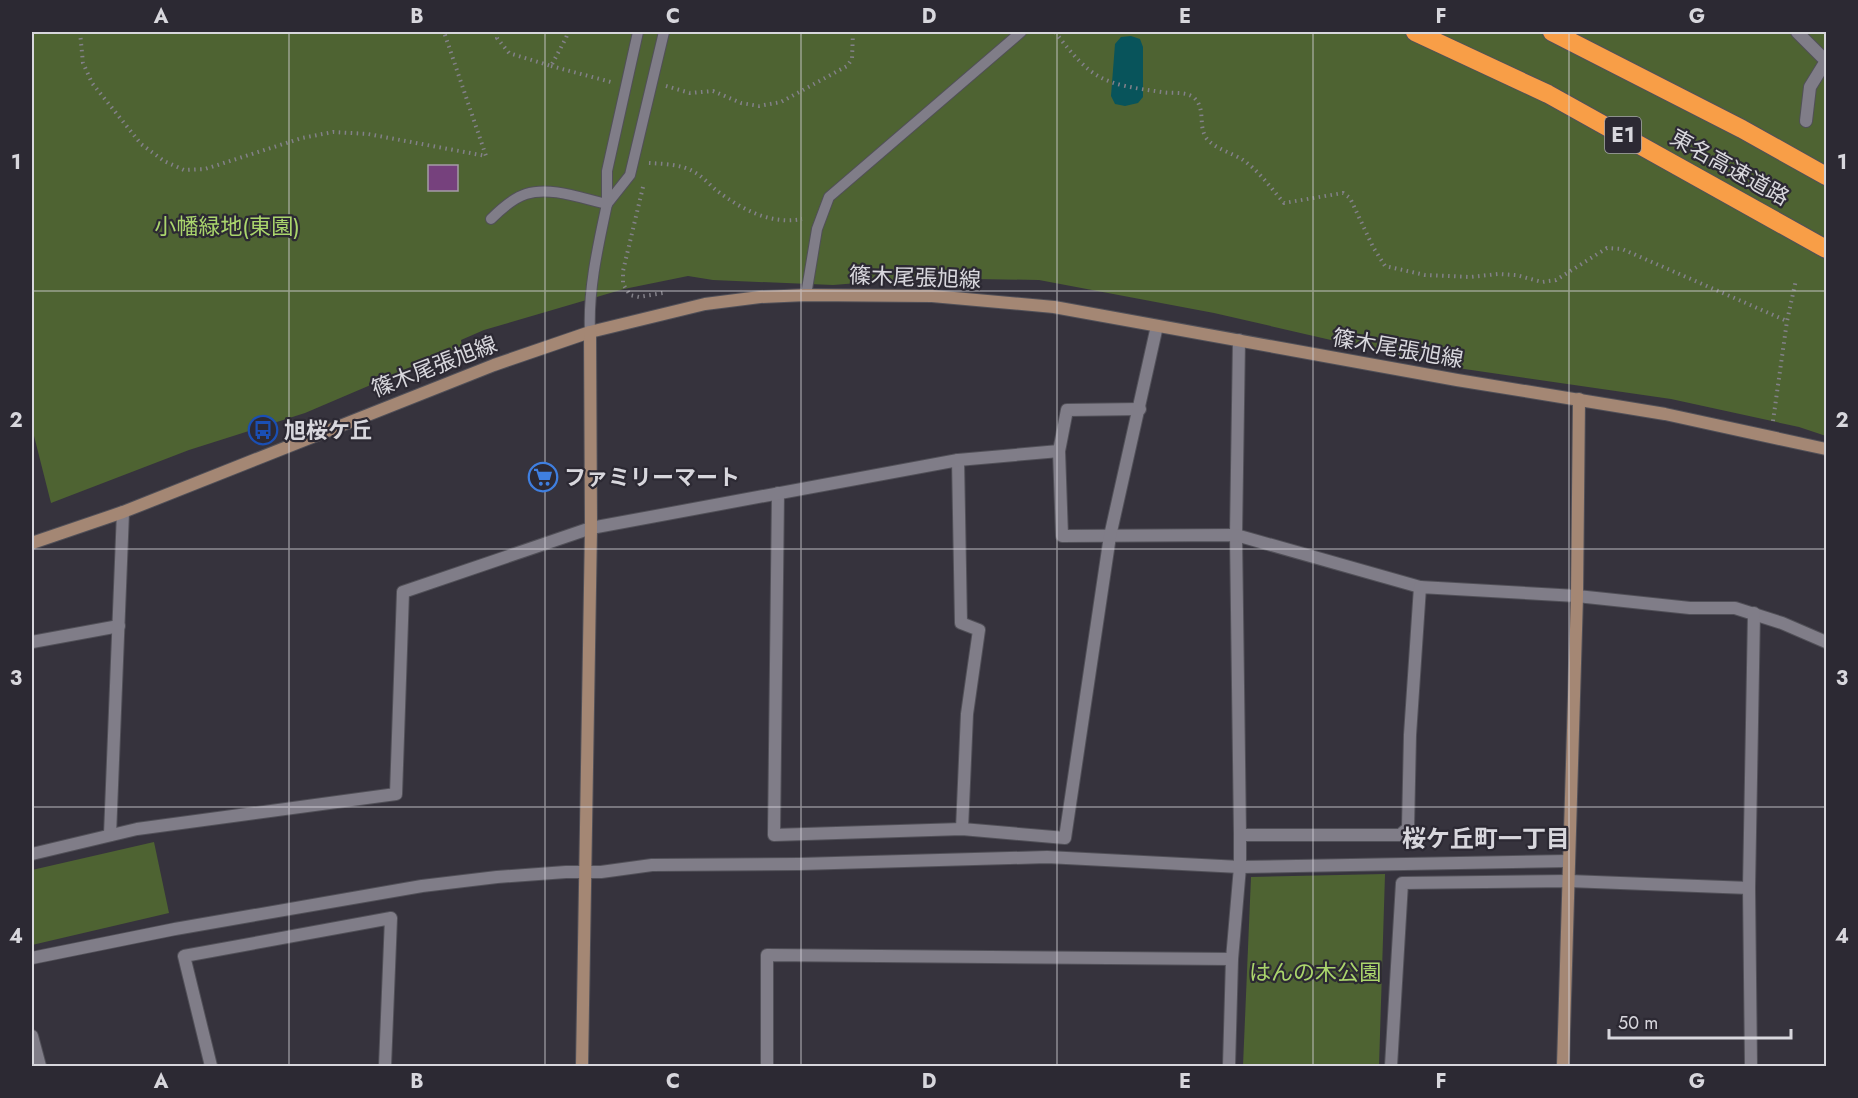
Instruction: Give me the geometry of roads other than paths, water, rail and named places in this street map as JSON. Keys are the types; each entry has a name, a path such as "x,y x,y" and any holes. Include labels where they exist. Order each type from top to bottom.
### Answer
{"highway":[{"name":"東名高速道路","path":"1415,32 1548,94 1827,249"},
{"name":"東名高速道路","path":"1552,32 1742,129 1827,177"}],"main road":[{"name":"篠木尾張旭線","path":"32,543 123,512 494,365 590,332 705,304 760,297 932,296 1054,307 1457,380 1579,399 1771,435 1827,449"},
{"path":"582,1066 591,528 590,332"},
{"path":"1563,1066 1577,596 1579,399"}],"street":[{"path":"1797,32 1826,61 1810,87 1806,121"},
{"path":"778,493 774,836 962,829 1065,838 1110,537 1157,326"},
{"path":"1229,1066 1232,959 1240,867 1236,535 1239,340"},
{"path":"1140,408 1067,410 1059,451 1062,536 1236,535 1420,587 1577,596 1690,608 1735,608 1754,613 1827,642"},
{"path":"32,854 137,830 396,794 403,592 591,528 958,460 1059,451"},
{"path":"958,460 961,623 979,630 967,714 962,829"},
{"path":"111,836 123,512"},
{"path":"1240,836 1400,835 1408,828 1410,735 1420,587"},
{"path":"1751,1066 1749,888 1754,613"},
{"path":"32,642 118,626"},
{"path":"32,958 164,931 422,886 497,878 601,873 652,865 800,864 1047,857 1240,867 1568,861"},
{"path":"1391,1066 1402,883 1569,881 1749,888"},
{"path":"211,1066 184,956 391,918 385,1066"},
{"path":"767,1066 766,955 1232,959"},
{"path":"32,1036 40,1066"}],"lane":[{"path":"590,332 589,310 593,279 607,204 607,171 638,32"},
{"path":"607,204 630,175 664,32"},
{"path":"806,295 820,216 829,197 1021,32"},
{"path":"491,219 508,204 527,194 551,192 607,204"}],"water":[{"path":"1131,36 1140,39 1143,47 1143,97 1138,103 1125,106 1115,104 1111,96 1115,44 1121,37"}],"place":[{"name":"旭桜ケ丘","path":"263,430"},
{"name":"ファミリーマート","path":"543,477"}],"district":[{"name":"桜ケ丘町一丁目","path":"1486,839"}],"park label":[{"name":"小幡緑地(東園)","path":"227,226"},
{"name":"はんの木公園","path":"1315,972"}]}
